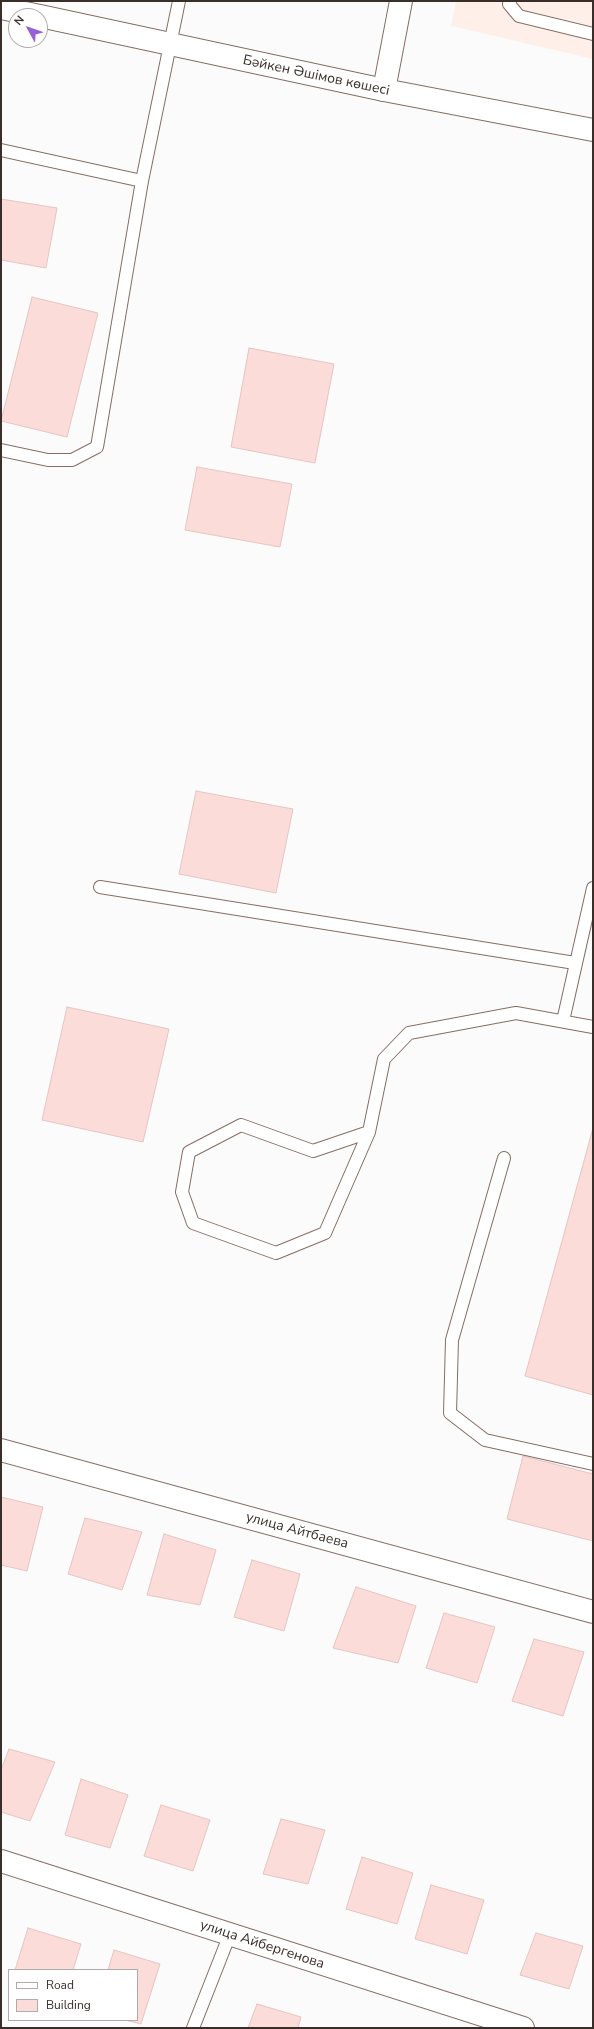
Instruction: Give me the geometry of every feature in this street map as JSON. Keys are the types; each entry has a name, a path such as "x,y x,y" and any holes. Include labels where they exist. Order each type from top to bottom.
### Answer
{"street":[{"path":"384,90 401,1"},
{"name":"Бәйкен Әшімов көшесі","path":"48,18 384,90 593,130"},
{"name":"улица Айтбаева","path":"1,1450 593,1612"},
{"name":"улица Айбергенова","path":"1,1861 523,2028"}],"lane":[{"path":"1,450 48,460 72,460 97,447 142,181 178,1"},
{"path":"510,1 509,4 519,16 593,34"},
{"path":"1,150 142,181"},
{"path":"100,887 575,963"},
{"path":"563,1020 593,888"},
{"path":"369,1132 313,1151 242,1125 189,1152 182,1192 192,1223 276,1253 325,1233 369,1132 384,1059 409,1033 516,1013 563,1020 593,1027"},
{"path":"504,1158 452,1340 450,1413 485,1440 593,1464"},
{"path":"193,2028 230,1934"}],"shaded area":[{"path":"456,1 593,1 593,59 451,26"}],"building":[{"path":"1,199 57,208 46,268 1,260"},
{"path":"32,297 98,313 67,437 1,421"},
{"path":"249,348 334,364 315,463 231,447"},
{"path":"197,467 292,484 280,547 185,530"},
{"path":"196,791 293,809 276,893 179,874"},
{"path":"67,1007 169,1029 143,1142 42,1120"},
{"path":"593,1128 593,1395 525,1376"},
{"path":"523,1456 593,1474 593,1541 507,1519"},
{"path":"1,1497 43,1507 27,1571 1,1565"},
{"path":"85,1518 142,1532 122,1590 68,1574"},
{"path":"164,1534 216,1550 200,1605 147,1595"},
{"path":"252,1560 300,1574 284,1631 234,1617"},
{"path":"356,1587 416,1606 398,1663 333,1648"},
{"path":"444,1613 495,1627 477,1683 426,1668"},
{"path":"534,1639 584,1652 563,1716 512,1701"},
{"path":"9,1749 55,1762 30,1821 1,1812 1,1770"},
{"path":"81,1779 128,1795 110,1848 65,1835"},
{"path":"161,1805 210,1820 193,1871 144,1856"},
{"path":"281,1819 325,1830 308,1884 263,1874"},
{"path":"362,1857 413,1873 397,1924 346,1909"},
{"path":"431,1885 484,1900 467,1954 415,1939"},
{"path":"28,1928 81,1944 73,1969 15,1969"},
{"path":"536,1933 583,1946 569,1989 520,1975"},
{"path":"114,1950 160,1964 141,2024 129,2021 138,2021 138,1969 108,1969"},
{"path":"257,2004 301,2017 298,2028 248,2028"}]}
